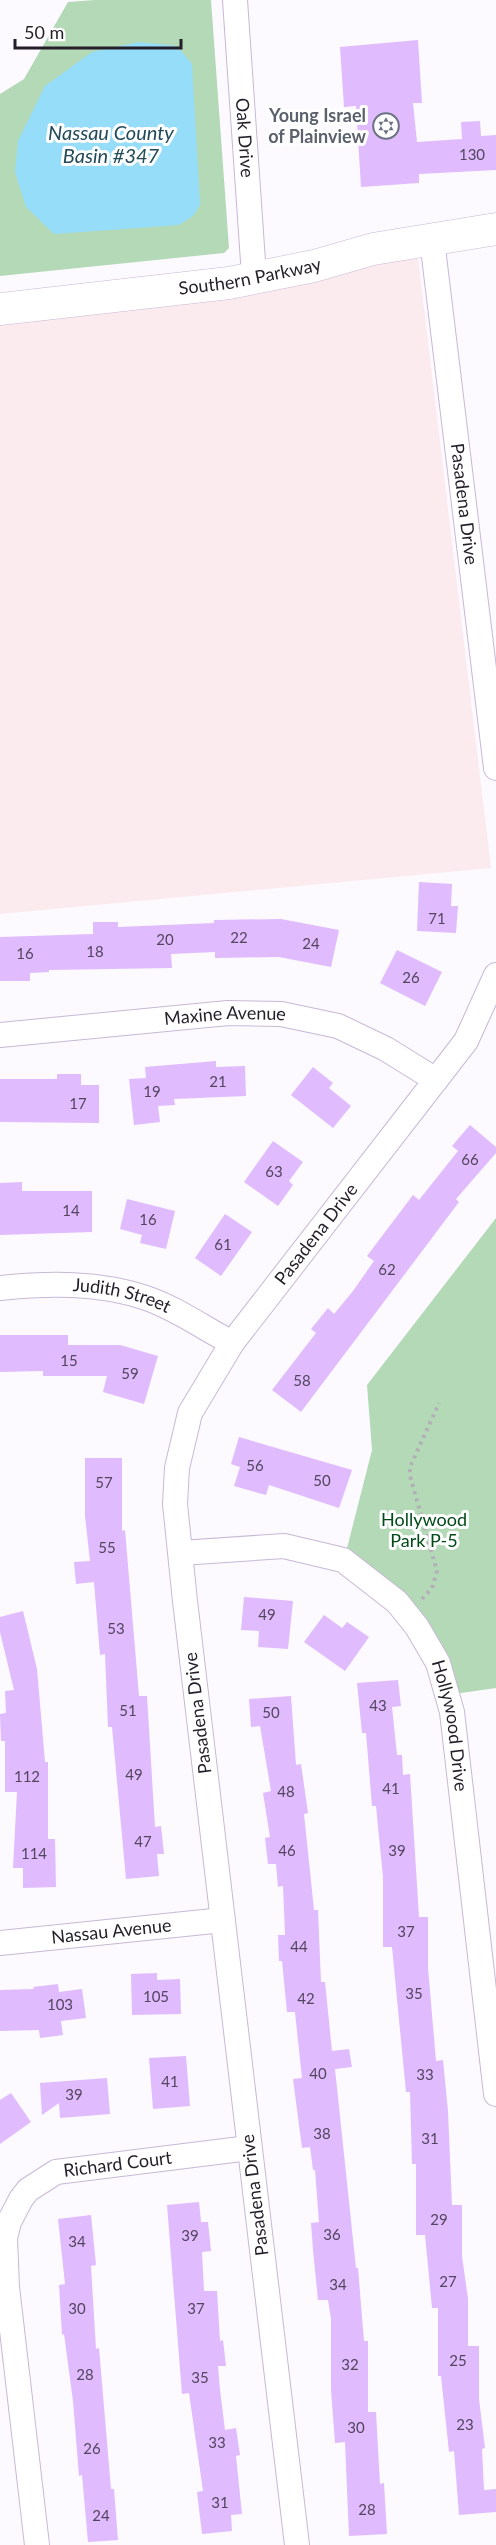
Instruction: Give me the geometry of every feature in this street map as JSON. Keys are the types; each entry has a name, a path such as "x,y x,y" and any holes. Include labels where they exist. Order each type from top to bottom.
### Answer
{"street":[{"name":"Oak Drive","path":"235,0 254,276"},
{"name":"Southern Parkway","path":"0,309 229,284 254,276 314,266 374,249 496,229"},
{"name":"Pasadena Drive","path":"432,240 496,766"},
{"name":"Pasadena Drive","path":"297,2545 175,1504 177,1468 190,1413 232,1343 466,1041 496,975"},
{"name":"Maxine Avenue","path":"0,1035 228,1013 281,1014 338,1026 386,1048 436,1080"},
{"name":"Judith Street","path":"0,1288 75,1284 104,1287 148,1299 232,1343"},
{"name":"Hollywood Drive","path":"181,1553 284,1546 344,1560 377,1584 407,1615 438,1663 452,1712 492,2023 496,2094"},
{"name":"Nassau Avenue","path":"0,1943 223,1920"},
{"name":"Richard Court","path":"37,2545 7,2287 5,2238 9,2222 21,2199 27,2190 56,2172 249,2148"}],"path":[{"path":"407,1615 432,1588 436,1579 437,1571 410,1476 412,1459 439,1403"}],"shaded area":[{"path":"418,258 491,868 0,914 0,316"}],"green space":[{"path":"211,0 229,248 224,253 0,276 0,94 24,79 68,2"},
{"name":"Hollywood Park P-5","path":"496,1218 496,1688 447,1695 438,1663 344,1560 372,1450 367,1385"}],"water":[{"name":"Nassau County Basin #347","path":"139,42 177,46 192,64 200,205 193,216 179,225 54,234 26,207 15,172 18,141 45,86 92,52"}],"building":[{"name":"Young Israel of Plainview","path":"418,40 422,103 413,103 417,142 462,139 461,122 480,121 481,136 496,135 496,170 419,174 419,183 361,187 356,106 344,107 340,47"},
{"path":"419,882 452,884 451,906 458,906 456,933 417,931"},
{"path":"281,919 339,930 331,967 279,957 215,958 215,952 171,954 172,968 49,970 49,972 30,973 30,981 0,981 0,937 93,934 93,922 118,922 118,927 214,923 214,920"},
{"path":"397,950 442,972 425,1006 380,983"},
{"path":"216,1061 216,1067 245,1066 246,1096 174,1099 175,1105 158,1106 160,1122 134,1125 129,1079 146,1078 145,1067"},
{"path":"313,1067 333,1083 329,1088 351,1106 333,1128 291,1095"},
{"path":"57,1074 81,1074 81,1085 99,1085 99,1123 0,1122 0,1079 57,1079"},
{"path":"470,1125 496,1147 496,1153 456,1199 459,1202 301,1412 272,1390 316,1333 311,1329 328,1308 334,1314 353,1291 374,1261 367,1256 413,1195 419,1200 458,1151 452,1146"},
{"path":"273,1141 303,1162 289,1181 293,1185 278,1206 244,1182"},
{"path":"22,1182 22,1191 92,1191 92,1232 0,1235 0,1183"},
{"path":"127,1199 175,1211 166,1249 140,1243 142,1235 120,1229"},
{"path":"225,1214 252,1232 221,1276 195,1258"},
{"path":"0,1335 68,1335 68,1345 120,1345 158,1356 144,1404 103,1392 107,1376 43,1376 43,1371 0,1372"},
{"path":"239,1437 352,1470 339,1508 269,1485 266,1495 234,1486 240,1467 231,1464"},
{"path":"85,1458 122,1458 122,1531 125,1530 139,1696 147,1696 155,1827 161,1826 164,1854 157,1854 159,1876 126,1879 112,1727 108,1727 105,1654 100,1655 94,1582 76,1584 74,1562 90,1561 85,1516"},
{"path":"244,1597 293,1601 288,1649 258,1647 259,1631 241,1630"},
{"path":"23,1611 37,1669 45,1762 48,1762 48,1839 55,1839 56,1887 23,1888 23,1868 13,1868 17,1792 5,1792 5,1741 1,1741 0,1714 6,1713 5,1691 14,1690 0,1632 0,1617"},
{"path":"324,1615 342,1628 347,1622 369,1637 345,1671 304,1642"},
{"path":"398,1680 401,1706 392,1707 397,1755 402,1755 403,1775 410,1774 419,1917 428,1917 428,1968 436,2061 443,2060 448,2111 452,2205 462,2205 462,2256 468,2299 468,2346 479,2346 479,2399 485,2448 482,2449 484,2490 496,2489 496,2512 459,2515 454,2451 449,2452 441,2376 438,2376 438,2308 432,2308 425,2235 416,2235 416,2164 412,2164 410,2092 406,2092 392,1947 383,1947 383,1877 376,1806 372,1806 366,1733 362,1733 357,1683"},
{"path":"291,1696 296,1765 301,1764 308,1813 304,1814 314,1910 318,1910 321,1982 325,1982 332,2051 349,2049 352,2067 335,2069 364,2341 368,2341 368,2412 376,2412 380,2484 384,2483 387,2534 349,2536 345,2442 335,2443 331,2390 331,2319 328,2300 318,2300 313,2250 311,2223 319,2222 315,2170 313,2170 310,2147 302,2148 293,2079 302,2078 295,2012 287,2012 282,1961 279,1961 278,1935 285,1935 283,1886 278,1887 276,1864 268,1864 265,1838 270,1837 263,1793 271,1791 260,1726 251,1727 249,1699"},
{"path":"157,1973 157,1980 180,1979 181,2014 132,2015 131,1974"},
{"path":"58,1984 59,1992 82,1989 86,2018 61,2021 63,2035 40,2038 39,2030 0,2031 0,1990 34,1989 33,1987"},
{"path":"186,2056 190,2106 153,2109 149,2058"},
{"path":"107,2078 110,2114 60,2118 59,2103 42,2115 40,2083"},
{"path":"11,2093 31,2122 0,2144 0,2100"},
{"path":"199,2202 201,2222 208,2222 211,2251 202,2252 204,2291 217,2291 220,2341 223,2340 226,2366 218,2366 220,2390 225,2430 236,2428 240,2455 236,2456 242,2514 231,2515 232,2531 202,2534 197,2492 203,2491 189,2393 182,2394 167,2205"},
{"path":"91,2215 96,2265 91,2266 96,2349 99,2348 111,2489 114,2489 118,2540 88,2542 82,2475 79,2476 73,2401 64,2334 62,2335 59,2285 65,2284 58,2219"}],"place":[{"name":"Young Israel of Plainview","path":"386,126"}]}
